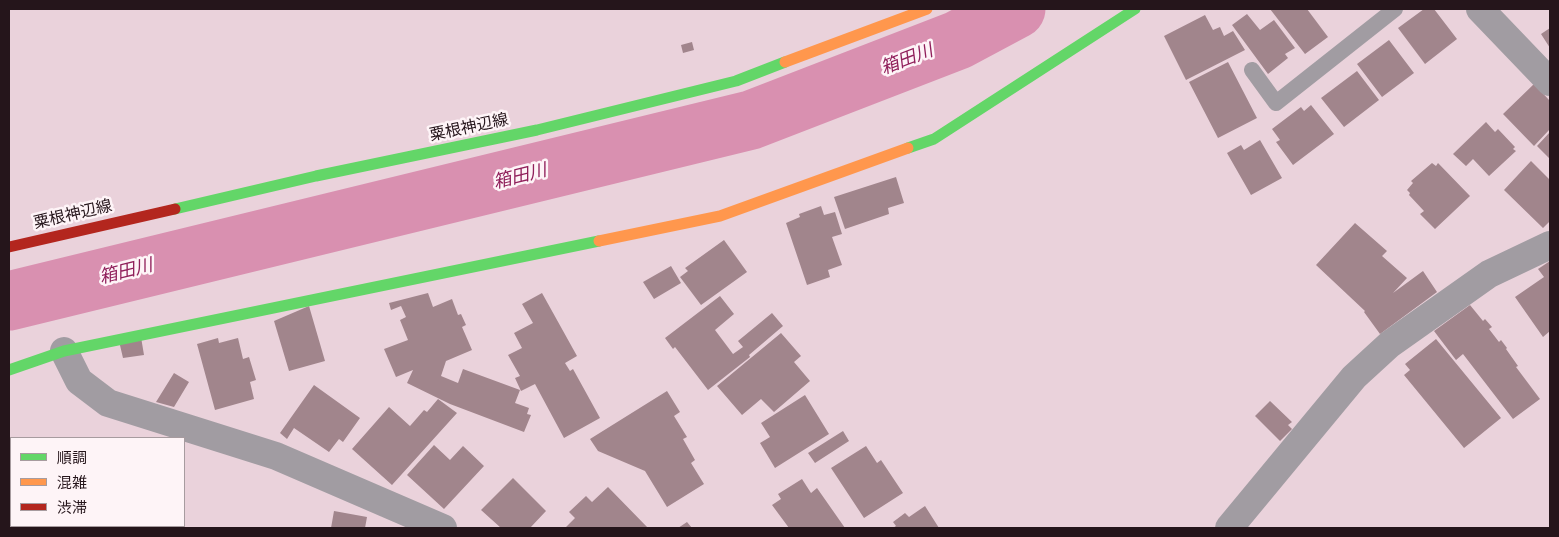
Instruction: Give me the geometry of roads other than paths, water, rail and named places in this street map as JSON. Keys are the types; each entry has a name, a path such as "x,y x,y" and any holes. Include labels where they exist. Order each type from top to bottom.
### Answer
{"street":[{"name":"粟根神辺線","path":"9,247 316,176 537,130 736,81 927,9"},
{"path":"9,370 64,351 720,216 934,138 1135,9"},
{"path":"1480,9 1550,82"},
{"path":"1229,528 1354,377 1390,344 1490,274 1550,245"},
{"path":"64,351 79,381 108,404 276,456 443,528"}],"lane":[{"path":"1252,70 1276,103 1395,9"}],"waterway":[{"name":"箱田川","path":"9,301 751,120 958,40 1016,9"}]}
